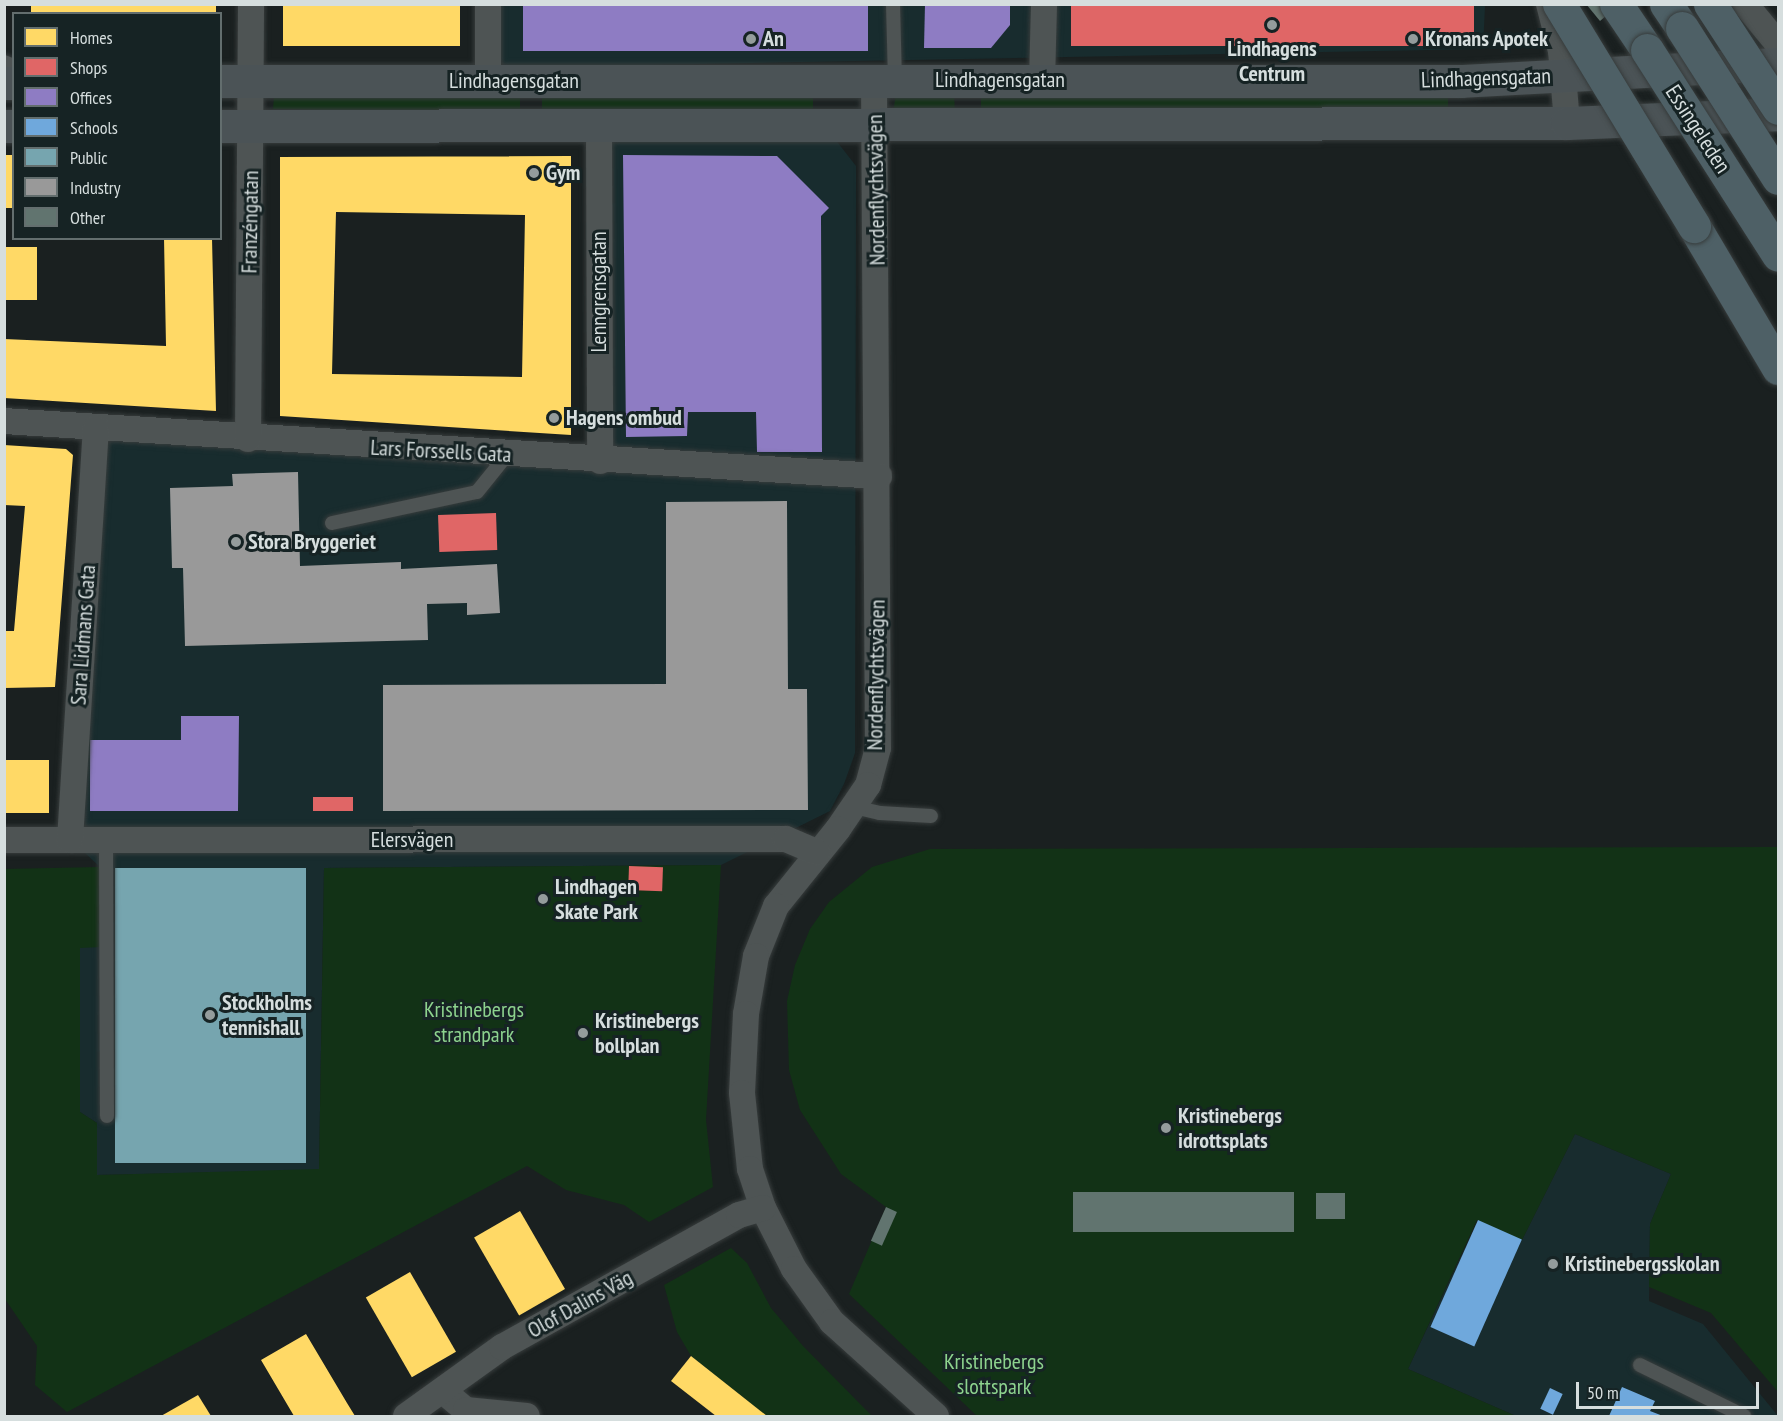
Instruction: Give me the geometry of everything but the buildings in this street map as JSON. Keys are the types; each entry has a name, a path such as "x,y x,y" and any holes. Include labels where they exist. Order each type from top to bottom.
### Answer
{"highway":[{"path":"1560,4 1778,368"},
{"name":"Essingeleden","path":"1616,4 1779,255"},
{"name":"Essingeleden","path":"1666,4 1779,178"},
{"path":"1710,4 1779,108"}],"street":[{"name":"Franzéngatan","path":"248,439 235,81 251,4"},
{"path":"488,82 489,4"},
{"path":"1042,81 1044,4"},
{"path":"1549,4 1562,51 1567,123"},
{"path":"1745,4 1779,44"},
{"name":"Lindhagensgatan","path":"235,81 1461,81 1779,64"},
{"name":"Nordenflychtsvägen","path":"885,81 875,125 879,476 878,748 867,784 854,807 776,906 756,956 746,1014 742,1093 750,1169 763,1208 794,1269 832,1322 936,1416"},
{"name":"Lindhagensgatan","path":"235,126 599,123 875,125 1567,123 1779,114"},
{"name":"Lenngrensgatan","path":"599,123 600,461"},
{"name":"Lars Forssells Gata","path":"4,421 248,439 879,476"},
{"name":"Sara Lidmans Gata","path":"70,840 96,429"},
{"name":"Elersvägen","path":"4,840 786,839 817,852"},
{"name":"Olof Dalins Väg","path":"406,1416 502,1347 739,1215 763,1208"},
{"path":"442,1391 466,1410 527,1416"}],"lane":[{"path":"885,81 893,4"},
{"path":"332,523 477,492 507,455"},
{"path":"854,807 880,813 931,816"},
{"path":"106,840 106,1116"},
{"path":"1640,1365 1744,1416"}],"shaded area":[{"path":"491,5 1485,5 1483,49 490,68"},
{"path":"603,134 835,139 856,166 855,753 844,784 830,811 721,865 324,868 319,1170 97,1175 97,1123 80,1112 80,947 100,947 100,867 72,841 95,429 603,463"},
{"name":"Kristinebergsskolan","path":"1575,1134 1671,1174 1650,1224 1649,1301 1703,1324 1778,1416 1516,1416 1408,1369 1478,1220 1522,1240"}],"green space":[{"path":"954,91 955,116 893,113 896,94"},
{"path":"981,91 1448,91 1448,113 981,113"},
{"path":"520,92 520,114 273,109 274,97"},
{"path":"542,92 813,92 813,114 542,114"},
{"name":"Kristinebergs idrottsplats","path":"1778,847 1778,1392 1711,1313 1649,1287 1650,1224 1671,1174 1575,1134 1522,1240 1477,1220 1408,1369 1516,1416 977,1416 849,1294 886,1207 841,1174 800,1110 789,1070 787,1001 795,965 810,929 829,902 872,867 930,849"},
{"name":"Kristinebergs strandpark","path":"721,865 706,1120 713,1187 649,1222 624,1205 566,1190 527,1166 67,1412 35,1385 37,1346 5,1299 4,869 100,867 101,947 80,948 80,1112 97,1123 97,1175 319,1169 324,868"},
{"path":"731,1248 747,1263 771,1308 803,1346 872,1416 767,1416 691,1356 677,1332 664,1285"}],"place":[{"name":"Lindhagens Centrum","path":"1272,25"},
{"name":"An","path":"751,39"},
{"name":"Kronans Apotek","path":"1413,39"},
{"name":"Gym","path":"534,173"},
{"name":"Hagens ombud","path":"554,418"},
{"name":"Stora Bryggeriet","path":"236,542"},
{"name":"Lindhagen Skate Park","path":"543,899"},
{"name":"Stockholms tennishall","path":"210,1015"},
{"name":"Kristinebergs bollplan","path":"583,1033"},
{"name":"Kristinebergs idrottsplats","path":"1166,1128"},
{"name":"Kristinebergsskolan","path":"1553,1264"}],"park label":[{"name":"Kristinebergs slottspark","path":"994,1374"}]}
